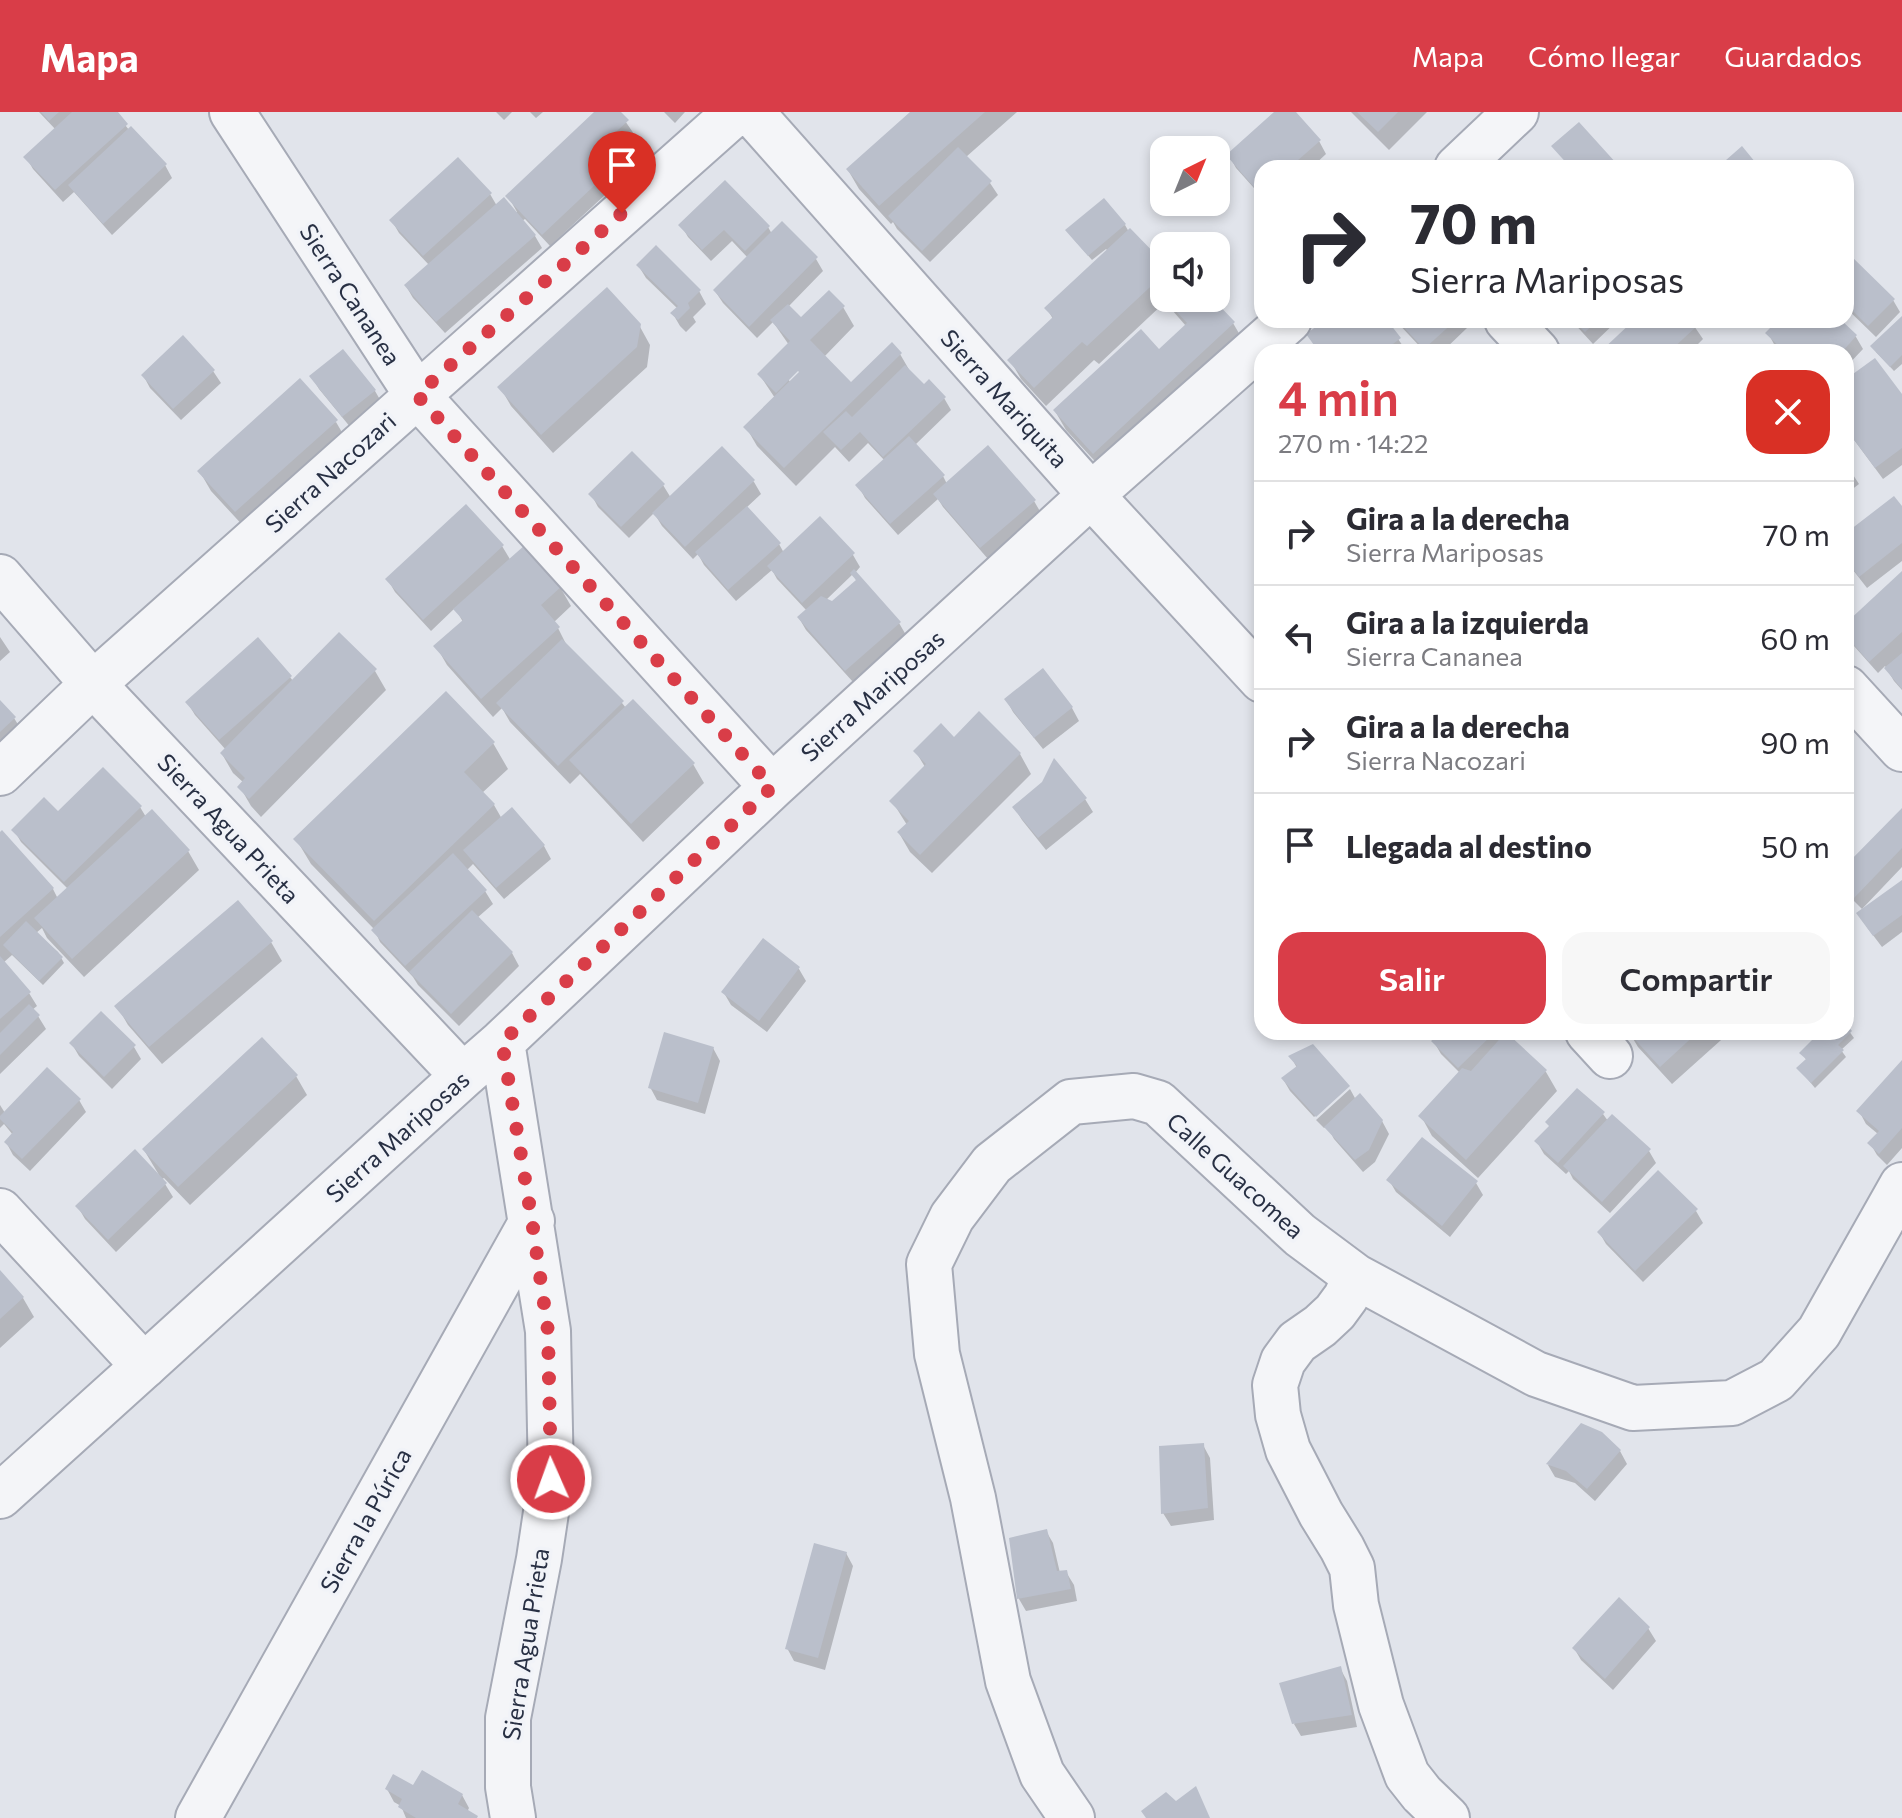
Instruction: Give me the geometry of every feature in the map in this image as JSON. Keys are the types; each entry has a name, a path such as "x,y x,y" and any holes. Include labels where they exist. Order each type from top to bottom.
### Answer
{"street":[{"name":"Sierra Cananea","path":"232,112 417,395 772,787"},
{"name":"Sierra Nacozari","path":"0,773 93,684 736,112"},
{"name":"Sierra Mariquita","path":"751,112 1091,495 1254,671"},
{"path":"1465,160 1516,112"},
{"name":"Sierra Mariposas","path":"1262,344 1280,328"},
{"path":"1514,328 1530,344"},
{"name":"Sierra Mariposas","path":"0,1496 502,1042 772,787 1091,495 1254,351"},
{"name":"Sierra Agua Prieta","path":"0,577 93,684 463,1076"},
{"path":"1854,697 1902,749"},
{"name":"Sierra Agua Prieta","path":"502,1042 548,1331 551,1479 508,1718 508,1787 513,1818"},
{"name":"Calle Guacomea","path":"1072,1818 1042,1774 1008,1681 973,1498 937,1354 929,1264 952,1217 992,1164 1071,1102 1134,1096 1158,1103 1300,1235 1355,1276 1536,1374 1633,1408 1732,1403 1776,1380 1819,1332 1902,1185"},
{"path":"0,1211 144,1366"},
{"name":"Sierra la Púrica","path":"198,1818 532,1221"},
{"path":"1355,1276 1335,1312 1297,1342 1283,1361 1275,1385 1278,1415 1288,1450 1352,1568 1356,1605 1381,1705 1407,1775 1447,1818"}],"building":[{"path":"41,112 59,112 49,121"},
{"path":"72,112 118,112 128,124 55,190 23,157"},
{"path":"594,112 621,112 629,120 597,149 614,167 542,235 505,196"},
{"path":"910,112 985,112 879,206 846,169"},
{"path":"1274,112 1296,112 1321,140 1298,160 1254,160 1254,187 1230,160 1230,151"},
{"path":"1357,112 1398,112 1378,132"},
{"path":"1579,122 1613,160 1564,160 1551,146"},
{"path":"131,126 167,164 103,224 68,185"},
{"path":"1742,146 1753,160 1726,160"},
{"path":"958,147 992,181 922,251 888,216"},
{"path":"458,157 492,193 423,256 389,220"},
{"path":"725,180 770,226 745,251 724,230 702,250 678,225"},
{"path":"504,197 536,235 436,322 404,285"},
{"path":"1104,198 1126,224 1088,256 1065,230"},
{"path":"782,221 818,257 749,327 713,290"},
{"path":"1130,228 1150,249 1150,287 1087,346 1082,342 1034,388 1007,360 1053,317 1044,308"},
{"path":"656,245 701,290 688,303 690,308 678,320 670,313 678,306 636,265"},
{"path":"1854,259 1895,299 1868,326 1854,312"},
{"path":"607,287 641,324 637,347 541,435 497,387"},
{"path":"829,290 845,306 810,340 851,382 892,342 902,353 784,468 743,427 799,372 776,393 757,374 790,341 770,320 788,304 801,317"},
{"path":"1177,312 1225,312 1235,322 1093,454 1053,410 1141,329 1159,349 1187,323"},
{"path":"1902,316 1902,355 1890,367 1870,346"},
{"path":"1314,328 1393,328 1401,338 1393,344 1313,344 1306,334"},
{"path":"1404,328 1447,328 1430,344 1419,344"},
{"path":"1626,328 1695,328 1678,344 1608,344"},
{"path":"1770,328 1850,328 1857,335 1849,344 1777,344 1765,333"},
{"path":"183,335 215,370 173,409 141,375"},
{"path":"343,349 376,390 342,417 309,376"},
{"path":"1875,358 1902,394 1902,448 1875,468 1854,440 1854,373"},
{"path":"905,365 924,384 929,379 946,397 883,457 860,432 841,450 823,432 846,411 852,417"},
{"path":"300,378 338,420 235,512 197,471"},
{"path":"909,436 945,475 890,524 855,485"},
{"path":"988,445 1036,500 980,548 933,494"},
{"path":"722,446 755,480 685,547 652,513"},
{"path":"632,451 665,484 621,527 588,494"},
{"path":"1894,496 1902,506 1902,543 1859,577 1854,570 1854,527"},
{"path":"466,504 504,545 423,620 385,579"},
{"path":"747,506 781,543 728,590 695,552"},
{"path":"820,516 855,553 802,603 767,566"},
{"path":"525,545 562,586 541,605 560,627 481,699 433,646 463,620 453,609"},
{"path":"854,569 901,622 845,671 797,617 821,596 832,601 856,580 850,573"},
{"path":"1902,571 1902,632 1869,662 1854,645 1854,616"},
{"path":"339,632 377,669 249,799 237,787 245,778 220,753"},
{"path":"258,637 292,676 219,740 185,702"},
{"path":"562,639 624,701 558,766 496,703"},
{"path":"1902,653 1902,689 1884,668"},
{"path":"1043,668 1073,707 1034,738 1004,699"},
{"path":"446,691 495,742 464,772 495,804 374,921 293,839"},
{"path":"633,699 695,763 631,824 569,760"},
{"path":"0,700 16,717 0,732"},
{"path":"979,711 1021,753 920,855 897,832 909,821 889,801 926,764 913,751 941,723 954,737"},
{"path":"1054,758 1087,798 1038,838 1012,807 1042,782"},
{"path":"103,767 142,806 64,882 11,830 44,797 58,811"},
{"path":"512,807 545,845 496,888 463,850"},
{"path":"1902,808 1902,848 1854,898 1854,857"},
{"path":"152,809 190,850 72,959 34,918"},
{"path":"2,830 54,888 0,937 0,832"},
{"path":"453,853 487,890 405,966 371,930"},
{"path":"1902,880 1902,915 1873,936 1856,913"},
{"path":"238,900 273,941 149,1047 114,1006"},
{"path":"472,910 513,952 451,1014 409,972"},
{"path":"26,921 63,957 39,981 3,945"},
{"path":"763,938 800,967 759,1021 721,992"},
{"path":"0,956 31,992 0,1019"},
{"path":"29,1004 40,1015 0,1055 0,1033"},
{"path":"101,1011 136,1045 104,1077 69,1043"},
{"path":"664,1032 714,1047 698,1103 648,1088"},
{"path":"262,1037 298,1075 178,1187 142,1149"},
{"path":"1432,1040 1487,1040 1458,1068"},
{"path":"1499,1040 1515,1040 1547,1070 1466,1160 1418,1116 1462,1068 1471,1071"},
{"path":"1635,1040 1689,1040 1660,1067"},
{"path":"1812,1040 1843,1040 1838,1045 1844,1050 1811,1083 1796,1068 1806,1059 1799,1053"},
{"path":"1313,1044 1350,1086 1316,1117 1281,1078 1297,1066 1288,1056"},
{"path":"1902,1060 1902,1128 1879,1154 1867,1143 1879,1131 1856,1111"},
{"path":"47,1067 81,1099 22,1159 4,1142 13,1132 0,1116"},
{"path":"1577,1088 1605,1112 1558,1163 1534,1141 1549,1126 1545,1122"},
{"path":"1360,1093 1383,1120 1369,1150 1355,1160 1324,1127"},
{"path":"1612,1114 1651,1149 1602,1202 1563,1166"},
{"path":"1422,1137 1478,1181 1442,1226 1386,1180"},
{"path":"135,1149 167,1183 108,1240 75,1206"},
{"path":"1658,1170 1698,1209 1635,1271 1597,1232"},
{"path":"0,1270 24,1297 0,1319"},
{"path":"1581,1423 1602,1432 1621,1450 1587,1489 1566,1471 1546,1464"},
{"path":"1204,1443 1208,1508 1161,1514 1159,1446"},
{"path":"1047,1529 1057,1571 1067,1570 1071,1589 1017,1599 1009,1538"},
{"path":"814,1543 847,1552 818,1658 785,1649"},
{"path":"1619,1597 1650,1627 1605,1679 1572,1648"},
{"path":"1341,1666 1352,1715 1292,1724 1279,1683"},
{"path":"422,1770 463,1794 458,1804 477,1818 416,1818 398,1807 402,1799 385,1789 393,1774 413,1785"},
{"path":"1196,1786 1210,1818 1146,1818 1141,1811 1166,1792 1176,1801"}],"route":[{"path":"551,1479 548,1331 502,1042 772,787 417,395 622,213"}]}
